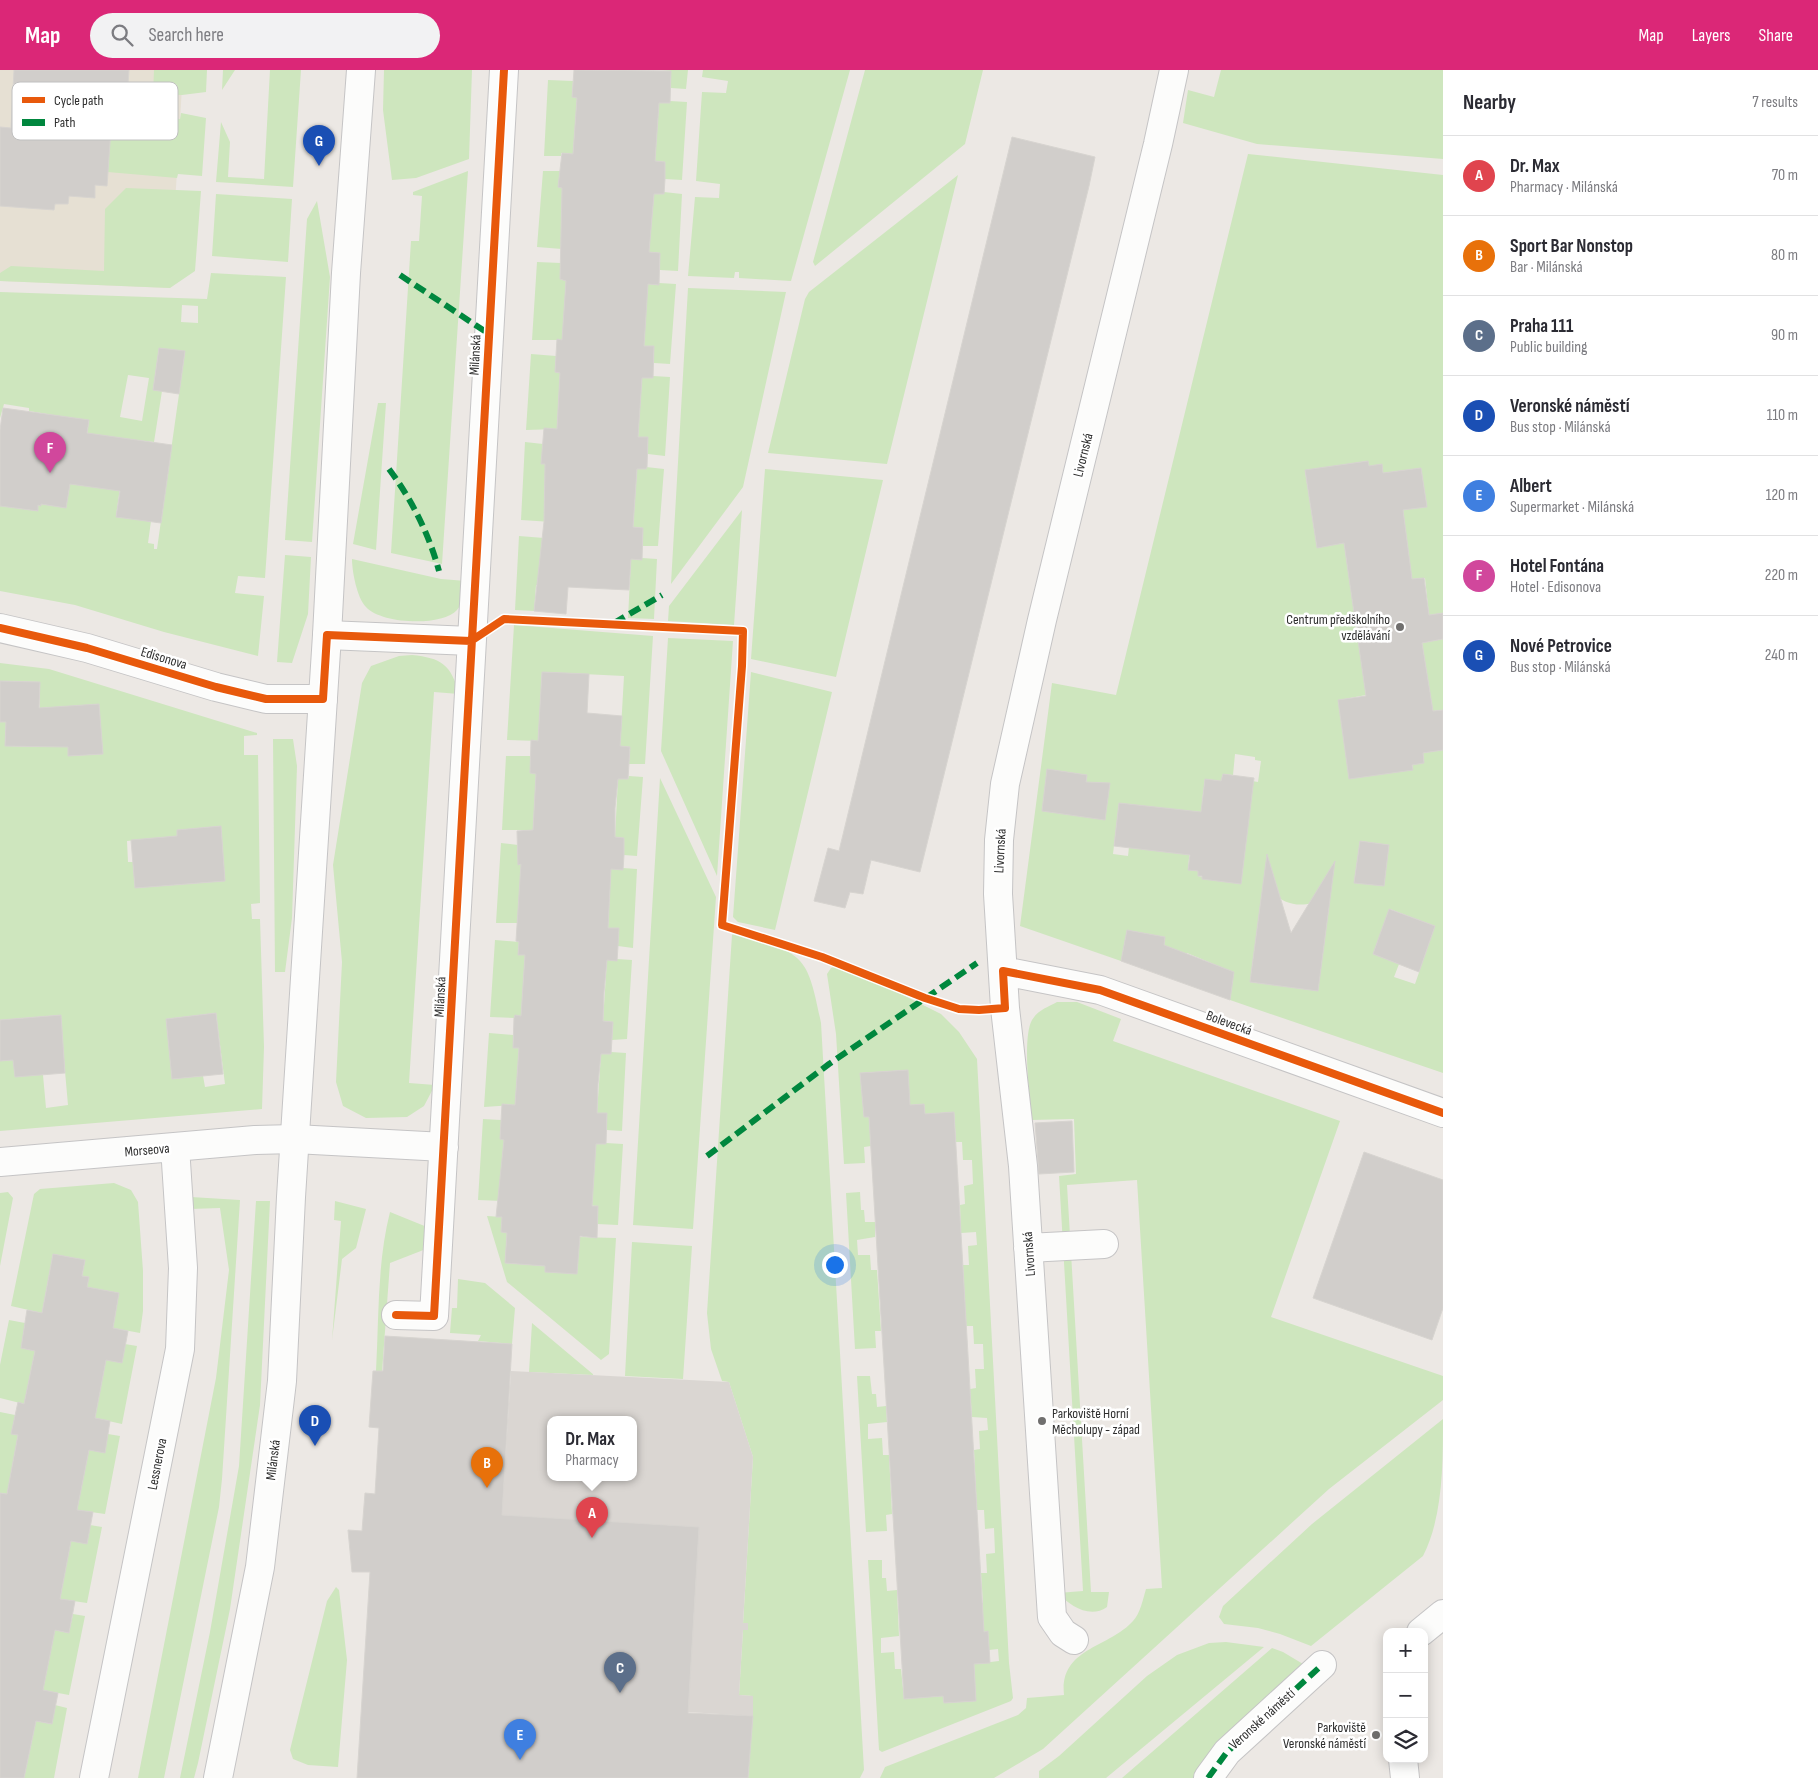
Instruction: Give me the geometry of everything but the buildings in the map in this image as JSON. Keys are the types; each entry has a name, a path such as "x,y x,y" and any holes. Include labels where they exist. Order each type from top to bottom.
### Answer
{"street":[{"name":"Milánská","path":"218,1778 260,1568 276,1446 282,1381 295,1139 327,635 346,273 361,70"},
{"name":"Milánská","path":"396,1315 434,1316 504,70"},
{"name":"Livornská","path":"1074,1640 1063,1633 1052,1617 1023,1166 1004,1008 998,894 999,840 1005,784 1042,620 1156,153 1174,70"},
{"name":"Edisonova","path":"0,628 87,648 216,687 266,699 323,699"},
{"path":"327,635 471,640"},
{"name":"Bolevecká","path":"1003,971 1100,990 1443,1113"},
{"path":"295,1139 444,1147"},
{"name":"Morseova","path":"0,1162 255,1140 295,1139"},
{"name":"Lessnerova","path":"94,1778 180,1349 183,1268 175,1148"},
{"path":"1028,1248 1104,1244"},
{"path":"1426,1628 1443,1614"},
{"name":"Veronské náměstí","path":"1208,1778 1226,1752 1322,1665"},
{"path":"1403,1763 1405,1778"}],"shaded area":[{"path":"0,70 183,70 170,288 0,281"},
{"path":"511,1371 729,1382 753,1457 743,1623 748,1623 748,1630 743,1630 739,1695 753,1696 753,1716 688,1712 699,1527 502,1515"}],"green space":[{"path":"154,70 207,70 206,92 178,95 178,82 154,82"},
{"path":"223,70 235,70 222,90"},
{"path":"270,70 301,70 293,187 216,182 221,122 230,142 228,177 264,179"},
{"path":"384,70 472,70 469,159 416,178 392,180 383,110"},
{"path":"661,70 688,70 686,89 671,88 671,71"},
{"path":"703,70 850,70 791,281 739,278 739,272 735,272 734,278 688,276 695,197 719,198 720,184 696,181 702,92 726,93 728,81 702,77"},
{"path":"865,70 983,70 965,144 815,266 813,262"},
{"path":"1221,70 1443,70 1443,159 1257,144 1183,123 1188,90 1214,97"},
{"path":"548,80 573,81 572,97 577,98 573,154 561,153 561,156 544,156"},
{"path":"670,101 687,102 682,180 665,179 665,162 655,161 659,103 669,103"},
{"path":"181,113 206,118 202,176 178,174 177,178 96,171 105,140 178,140 178,119 180,119"},
{"path":"1248,154 1443,175 1443,613 1429,615 1425,578 1412,579 1403,510 1427,506 1421,468 1383,473 1381,464 1369,469 1367,461 1305,471 1317,547 1344,543 1366,695 1339,700 1413,769 1412,761 1424,762 1423,753 1443,750 1443,1073 1230,1000 1233,972 1187,953 1161,974 1165,937 1127,930 1121,961 1020,926 1052,683 1116,695","holes":["1235,754 1255,757 1255,760 1261,761 1258,782 1252,781 1242,876 1214,879 1198,876 1198,871 1188,869 1190,847 1224,804 1202,801 1205,779 1221,781 1223,774 1233,775","1047,769 1087,775 1082,816","1119,803 1176,810 1129,847 1128,856 1113,854","1360,841 1389,845 1384,886 1354,882","1268,890 1282,900 1302,905 1325,898 1329,908 1318,990 1250,982 1261,899","1390,909 1435,926 1415,984 1394,977 1399,964 1373,954"]},
{"path":"468,171 442,564 391,553 411,241 419,241 422,196 413,195 413,192"},
{"path":"543,171 560,171 558,187 562,188 562,249 537,247"},
{"path":"958,175 887,464 768,453 805,299 809,292"},
{"path":"126,188 201,191 195,271 170,288 0,281 0,273 11,266 104,271 105,209"},
{"path":"664,192 682,194 678,271 660,270 660,253 649,252 654,194 663,194"},
{"path":"216,194 292,199 288,262 212,256"},
{"path":"317,201 330,277 312,542 285,540 307,219"},
{"path":"537,262 561,263 560,279 566,281 563,340 532,340"},
{"path":"211,273 286,277 265,578 238,576 235,593 264,596 258,656 164,632 75,605 0,591 0,434 18,503 17,508 37,511 38,505 41,504 66,508 70,484 83,462 89,421 29,411 29,408 4,404 0,418 0,292 207,299","holes":["182,305 198,306 198,323 181,322","159,348 185,352 157,549 154,549 154,544 148,543 151,521 116,516 127,439 154,442 162,391 153,390","128,375 149,378 142,421 120,417"]},
{"path":"659,283 676,284 670,364 654,363 654,346 644,346 647,284 658,285"},
{"path":"688,288 786,292 743,487 671,584"},
{"path":"531,354 556,356 555,372 560,373 557,429 526,430"},
{"path":"653,376 670,377 665,456 648,454 648,437 638,437 642,378 652,378"},
{"path":"378,403 386,403 376,550 353,544"},
{"path":"525,442 543,444 552,522 521,520"},
{"path":"646,467 664,469 658,546 643,546 643,528 633,527 637,469 646,469"},
{"path":"765,469 883,480 836,677 751,659"},
{"path":"742,510 734,625 668,621 669,606"},
{"path":"519,536 544,538 548,586 536,585 534,611 515,610"},
{"path":"285,555 311,557 308,614 292,663 277,662"},
{"path":"642,558 657,559 654,619 628,618 631,559 641,560"},
{"path":"352,559 441,579 466,581 463,600 457,610 439,619 412,621 384,617 374,613 363,603 356,584"},
{"path":"514,625 653,636 645,764 629,764 630,747 620,746 624,676 542,672 538,741 507,740"},
{"path":"668,638 733,641 717,876 661,751"},
{"path":"1443,639 1443,710 1433,711 1422,643"},
{"path":"412,655 430,658 443,664 452,676 459,694 434,692 409,1083 435,1085 424,1106 407,1117 366,1118 343,1106 336,1082 342,962 333,865 362,683 371,666 399,656"},
{"path":"0,663 49,669 257,733 257,735 244,736 244,755 258,755 260,903 251,904 252,919 260,919 264,1047 262,1109 0,1131 0,1061 13,1060 43,1075 46,1108 68,1105 60,1015 0,1020 0,722 6,722 5,746 39,747 40,682 0,681","holes":["99,704 103,754 69,756 65,707","221,826 225,881 135,888 133,862 128,862 127,841 177,836 177,830","216,1013 225,1084 205,1087 203,1076 172,1079 166,1019"]},
{"path":"751,672 832,692 775,930 738,922 733,917"},
{"path":"273,739 293,739 297,766 292,918 285,972 275,972"},
{"path":"506,756 531,756 536,774 533,830 502,830"},
{"path":"629,776 643,777 637,856 624,855 624,838 615,837 618,779 628,779"},
{"path":"660,778 716,897 693,1229 633,1225"},
{"path":"501,843 518,845 518,864 521,864 521,923 496,923"},
{"path":"611,869 637,869 633,948 618,946 608,928"},
{"path":"735,932 775,946 798,959 806,969 811,982 821,1023 864,1770 860,1778 748,1778 753,1696 739,1695 743,1630 748,1630 748,1624 743,1624 753,1457 729,1382 722,1381 711,1349 707,1313 732,935"},
{"path":"495,940 519,942 518,955 525,955 521,1016 515,1016 515,1018 490,1017"},
{"path":"607,960 632,960 627,1039 612,1040 613,1022 603,1021"},
{"path":"837,966 863,975 941,1014 959,1032 977,1059 1009,1663 1013,1698 1011,1701 882,1752 879,1750 868,1560 882,1560 882,1578 886,1578 887,1591 897,1590 899,1636 881,1638 881,1653 894,1652 895,1669 901,1669 904,1699 943,1696 944,1703 976,1701 974,1664 999,1661 998,1649 989,1650 988,1632 972,1632 971,1604 983,1603 981,1573 987,1573 986,1554 995,1553 994,1528 985,1529 984,1510 977,1510 974,1450 980,1449 979,1431 988,1430 987,1418 972,1417 970,1389 976,1388 975,1369 984,1369 983,1344 974,1344 973,1326 966,1326 963,1265 969,1265 968,1246 977,1245 976,1232 961,1233 960,1205 965,1204 964,1186 973,1184 972,1160 963,1160 962,1142 956,1142 954,1112 925,1114 924,1104 910,1105 907,1070 860,1073 864,1117 869,1117 871,1146 864,1147 865,1163 844,1164 836,1034 827,974 831,968"},
{"path":"1057,1002 1077,1002 1121,1019 1113,1041 1340,1121 1271,1317 1443,1376 1443,1400 1329,1489 1043,1749 994,1778 880,1778 885,1767 1018,1715 1026,1708 1027,1698 1064,1695 1065,1679 1069,1667 1077,1658 1123,1630 1133,1621 1146,1589 1162,1588 1137,1180 1067,1185 1091,1592 1109,1592 1107,1607 1094,1612 1074,1606 1058,1593 1083,1591 1059,1176 1076,1174 1074,1119 1031,1120 1027,1053 1027,1040 1032,1020 1040,1011"},
{"path":"489,1033 513,1035 513,1048 519,1048 515,1105 484,1107"},
{"path":"611,1052 626,1053 622,1131 607,1130 607,1113 597,1113 601,1054"},
{"path":"483,1119 501,1120 500,1138 504,1140 503,1201 478,1200"},
{"path":"596,1144 623,1144 618,1225 597,1224 598,1206 582,1205"},
{"path":"114,1183 131,1190 138,1202 143,1271 143,1311 140,1333 113,1328 119,1293 87,1287 89,1277 82,1276 85,1260 53,1254 42,1313 11,1306 34,1194 40,1189"},
{"path":"8,1192 13,1198 0,1266 0,1193"},
{"path":"860,1192 861,1210 864,1210 865,1222 875,1222 875,1237 857,1240 858,1255 870,1255 871,1270 877,1270 881,1331 875,1331 876,1348 855,1349 846,1193"},
{"path":"191,1197 240,1200 222,1479 219,1507 164,1778 138,1778 216,1378 229,1270 220,1208 190,1209"},
{"path":"256,1201 270,1201 260,1405 230,1609 198,1763 194,1778 180,1778 210,1632 239,1466"},
{"path":"335,1201 366,1209 356,1248 342,1259 332,1340 341,1221 334,1220"},
{"path":"390,1212 427,1227 426,1249 390,1263 382,1372 376,1371 379,1291 383,1251"},
{"path":"487,1216 502,1217 507,1233 505,1263 545,1266 545,1272 579,1237 616,1238 609,1354 601,1360 507,1282"},
{"path":"632,1242 692,1246 683,1379 625,1376"},
{"path":"458,1279 485,1283 515,1308 512,1344 478,1341 481,1335 450,1333 452,1308 457,1308"},
{"path":"9,1320 25,1323 21,1348 35,1351 24,1404 0,1398 0,1365"},
{"path":"532,1323 594,1375 529,1372"},
{"path":"125,1344 137,1346 122,1424 95,1418 106,1360"},
{"path":"857,1376 870,1376 872,1394 876,1394 877,1407 886,1406 887,1422 868,1424 868,1439 882,1438 883,1455 889,1455 892,1514 886,1515 887,1531 866,1532"},
{"path":"0,1412 15,1415 12,1434 18,1435 7,1494 0,1493"},
{"path":"1443,1419 1442,1472 1438,1507 1430,1541 1423,1556 1311,1646 1258,1628 1224,1624 1219,1617 1223,1606 1312,1524"},
{"path":"108,1434 120,1436 105,1514 77,1510 89,1450 104,1452"},
{"path":"90,1525 102,1527 87,1603 60,1599 71,1541"},
{"path":"336,1587 339,1590 347,1660 338,1767 308,1765 293,1759 290,1750 327,1601"},
{"path":"73,1614 85,1616 69,1695 42,1690 54,1630 69,1633"},
{"path":"1226,1642 1264,1647 1106,1778 1039,1778 1039,1771 1059,1756 1147,1676 1177,1655 1209,1643"},
{"path":"1272,1648 1283,1652 1308,1667 1201,1778 1122,1778"},
{"path":"55,1705 67,1708 54,1778 24,1778 36,1721 51,1724"}],"marked path":[{"path":"400,275 489,334"},
{"path":"389,469 419,518 439,571"},
{"path":"614,623 662,595"},
{"path":"707,1156 829,1064 977,963"},
{"path":"1208,1778 1227,1752 1322,1665"}],"cycle path":[{"path":"396,1315 434,1316 504,70"},
{"path":"0,628 87,648 216,687 266,699 323,699 327,635 471,641 504,619 743,631 722,925 822,957 925,998 959,1009 1005,1008 1003,971 1100,990 1443,1113"}],"place":[{"name":"Nové Petrovice","path":"319,166"},
{"name":"Hotel Fontána","path":"50,473"},
{"name":"Centrum předškolního vzdělávání","path":"1400,627"},
{"name":"Parkoviště Horní Měcholupy - západ","path":"1042,1421"},
{"name":"Veronské náměstí","path":"315,1446"},
{"name":"Sport Bar Nonstop","path":"487,1488"},
{"name":"Dr. Max","path":"592,1538"},
{"name":"Praha 111","path":"620,1693"},
{"name":"Parkoviště Veronské náměstí","path":"1376,1735"},
{"name":"Albert","path":"520,1760"}]}
